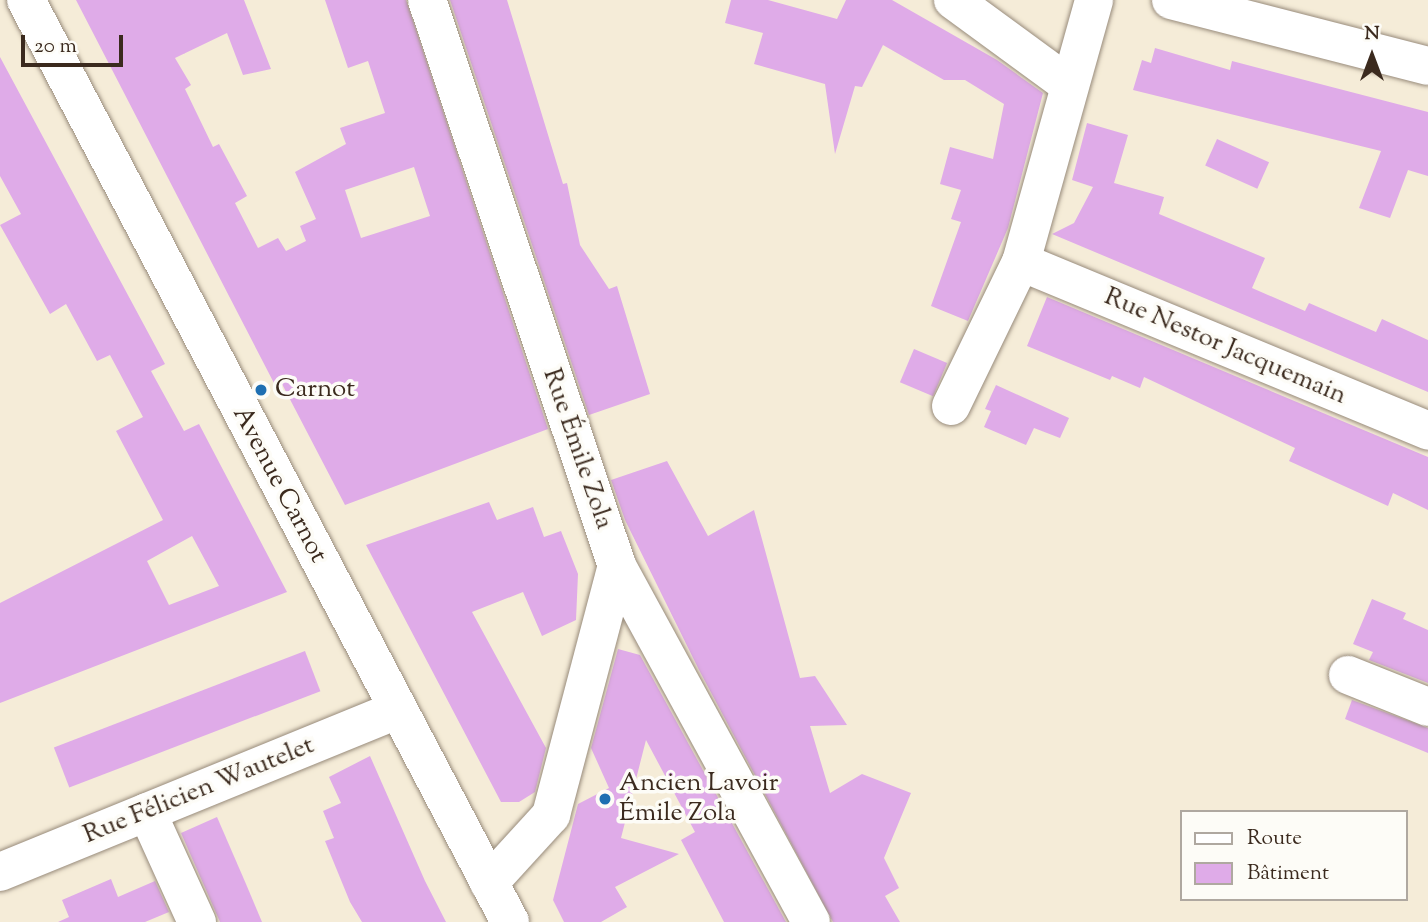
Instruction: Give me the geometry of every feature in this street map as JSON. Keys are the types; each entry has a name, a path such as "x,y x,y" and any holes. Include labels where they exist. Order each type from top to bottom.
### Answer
{"street":[{"name":"Avenue Carnot","path":"16,0 47,49 510,922"},
{"name":"Avenue Carnot","path":"26,0 47,49"},
{"name":"Rue Émile Zola","path":"428,0 617,566 811,922"},
{"path":"953,0 1069,85"},
{"path":"951,406 1021,262 1094,0"},
{"path":"1171,0 1428,66"},
{"name":"Rue Nestor Jacquemain","path":"1021,262 1428,432"},
{"path":"489,883 551,815 617,566"},
{"path":"1348,675 1428,707"},
{"name":"Rue Félicien Wautelet","path":"0,872 397,710"},
{"path":"147,812 197,922"}],"building":[{"path":"76,0 244,0 271,69 243,75 227,33 175,58 191,85 185,89 213,147 219,144 247,196 235,203 258,248 278,238 286,251 306,241 300,226 316,219 295,172 346,144 340,128 385,113 368,61 348,68 325,0 406,0 548,429 345,505 282,384 276,387","holes":["414,167 430,216 361,238 345,190"]},
{"path":"450,0 507,0 563,184 567,183 580,245 609,289 617,286 650,394 589,415"},
{"path":"731,0 768,0 837,19 846,0 892,0 997,60 1043,93 1008,228 968,321 931,306 961,222 951,219 961,190 940,184 950,147 993,159 1004,104 965,80 944,80 883,45 862,87 855,86 835,154 825,84 754,64 763,33 725,23"},
{"path":"1155,48 1230,70 1232,61 1428,112 1428,176 1408,170 1390,218 1359,208 1381,151 1133,90 1142,60 1151,63"},
{"path":"0,57 165,364 151,371 184,431 199,424 287,592 0,703 0,603 163,520 116,431 143,417 110,355 97,361 66,304 50,314 0,225 21,214 0,176","holes":["192,536 219,586 169,605 147,561"]},
{"path":"1087,123 1128,135 1114,183 1164,197 1159,214 1265,258 1252,288 1305,311 1309,303 1376,332 1382,319 1428,340 1428,392 1052,234 1074,223 1093,187 1072,180"},
{"path":"1217,139 1269,162 1257,189 1205,165"},
{"path":"1047,297 1428,457 1428,510 1393,493 1388,506 1289,461 1295,448 1144,377 1140,388 1112,376 1110,380 1027,346"},
{"path":"914,349 947,363 933,396 900,382"},
{"path":"996,385 1069,418 1060,438 1034,428 1026,445 984,427 991,411 985,409"},
{"path":"667,461 708,536 754,510 800,678 815,676 847,725 810,726 830,793 862,774 911,793 884,858 899,888 885,896 900,922 833,922 699,670 625,520 611,480"},
{"path":"489,502 497,520 533,507 544,537 561,531 578,574 576,620 542,636 523,592 472,612 546,748 535,792 519,802 501,802 366,545"},
{"path":"1372,599 1406,613 1403,619 1428,630 1428,683 1369,660 1373,652 1353,644"},
{"path":"618,649 640,655 786,922 724,922 681,840 695,832 646,740 621,838 679,854 615,887 627,907 601,922 564,922 553,900 578,804 609,788 591,748"},
{"path":"305,651 320,691 69,788 54,747"},
{"path":"1352,700 1428,728 1428,753 1345,719"},
{"path":"370,756 446,922 362,922 350,902 325,841 334,838 323,811 341,803 329,777"},
{"path":"217,817 262,922 220,922 181,833"},
{"path":"111,879 118,897 155,881 169,912 145,922 58,922 69,917 62,900"}],"place":[{"name":"Carnot","path":"261,390"},
{"name":"Ancien Lavoir Émile Zola","path":"605,799"}]}
